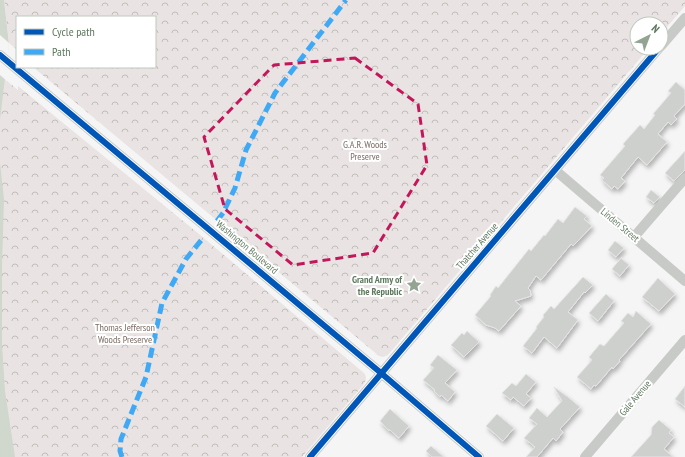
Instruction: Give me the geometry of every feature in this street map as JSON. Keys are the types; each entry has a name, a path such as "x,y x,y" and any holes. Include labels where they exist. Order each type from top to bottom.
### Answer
{"street":[{"name":"Thatcher Avenue","path":"669,37 685,18"},
{"name":"Thatcher Avenue","path":"310,457 652,56"},
{"name":"Washington Boulevard","path":"4,58 381,373 479,457"},
{"name":"Linden Street","path":"555,170 685,281"},
{"path":"634,237 685,178"},
{"name":"Gale Avenue","path":"585,457 685,340"}],"highlighted area":[{"path":"355,58 418,104 427,165 373,253 293,265 225,209 204,137 274,65"}],"green space":[{"name":"G.A.R. Woods Preserve","path":"4,0 685,0 685,6 669,25 669,16 629,16 629,56 642,56 388,355 383,357 379,356 34,68 156,68 156,16 16,16 16,49 9,43"},
{"name":"Thomas Jefferson Woods Preserve","path":"0,75 18,90 18,86 199,234 364,373 366,378 364,384 302,457 0,457"}],"shaded area":[{"path":"0,0 4,0 9,44 0,120"},
{"path":"0,163 4,199 2,344 5,391 15,457 0,457"}],"pier":[{"path":"0,35 9,43 7,81 0,75"}],"building":[{"path":"676,82 685,90 685,104 674,116 677,119 671,125 668,122 658,134 667,142 647,165 638,157 621,178 625,181 618,189 614,186 612,189 602,180 604,178 600,175 625,146 623,144 640,125 644,129 655,115 653,114 671,93 668,91"},
{"path":"685,151 685,170 674,181 665,173"},
{"path":"651,190 660,197 654,203 646,197"},
{"path":"575,207 587,216 584,219 592,226 573,246 571,244 541,280 536,276 528,288 531,296 515,301 521,306 499,331 486,325 475,315 491,296 490,295 496,286 498,288 529,249 531,251 558,219 563,223"},
{"path":"615,241 624,248 616,257 608,250"},
{"path":"621,258 629,265 620,276 612,269"},
{"path":"583,277 593,285 585,293 584,292 568,312 578,320 557,348 544,337 532,353 523,346 537,328 536,327 544,317 543,315 551,306 554,309"},
{"path":"658,278 675,294 659,311 642,297"},
{"path":"606,294 614,301 598,321 589,313"},
{"path":"636,311 651,324 619,360 620,361 613,369 612,367 596,386 594,385 591,389 577,377 592,360 589,357 600,344 604,346 624,323 621,321 628,313 633,317"},
{"path":"467,331 479,342 464,357 451,345 462,333 464,335"},
{"path":"438,355 457,370 445,383 455,392 448,401 441,395 440,397 434,391 435,390 423,380 434,368 430,365"},
{"path":"526,374 536,382 526,394 531,398 524,406 513,397 511,400 502,393 512,383 516,386"},
{"path":"685,386 685,407 675,399"},
{"path":"554,387 580,407 560,429 563,432 556,441 553,438 537,457 526,457 535,447 524,438 537,424 529,418 537,408 547,417 562,401"},
{"path":"390,409 409,426 399,438 388,430 380,421"},
{"path":"497,414 514,428 503,441 486,426"},
{"path":"659,420 671,430 669,433 674,437 664,449 673,457 631,457 651,435 652,427"},
{"path":"431,446 444,457 432,457 426,451"}],"marked path":[{"path":"217,221 223,213 235,188 246,150 275,93 346,0"},
{"path":"122,457 120,451 121,439 146,377 162,303 186,259 203,238"}],"cycle path":[{"path":"0,55 381,373 479,457"},
{"path":"310,457 652,56"}],"place":[{"name":"Grand Army of the Republic","path":"414,285"}]}
